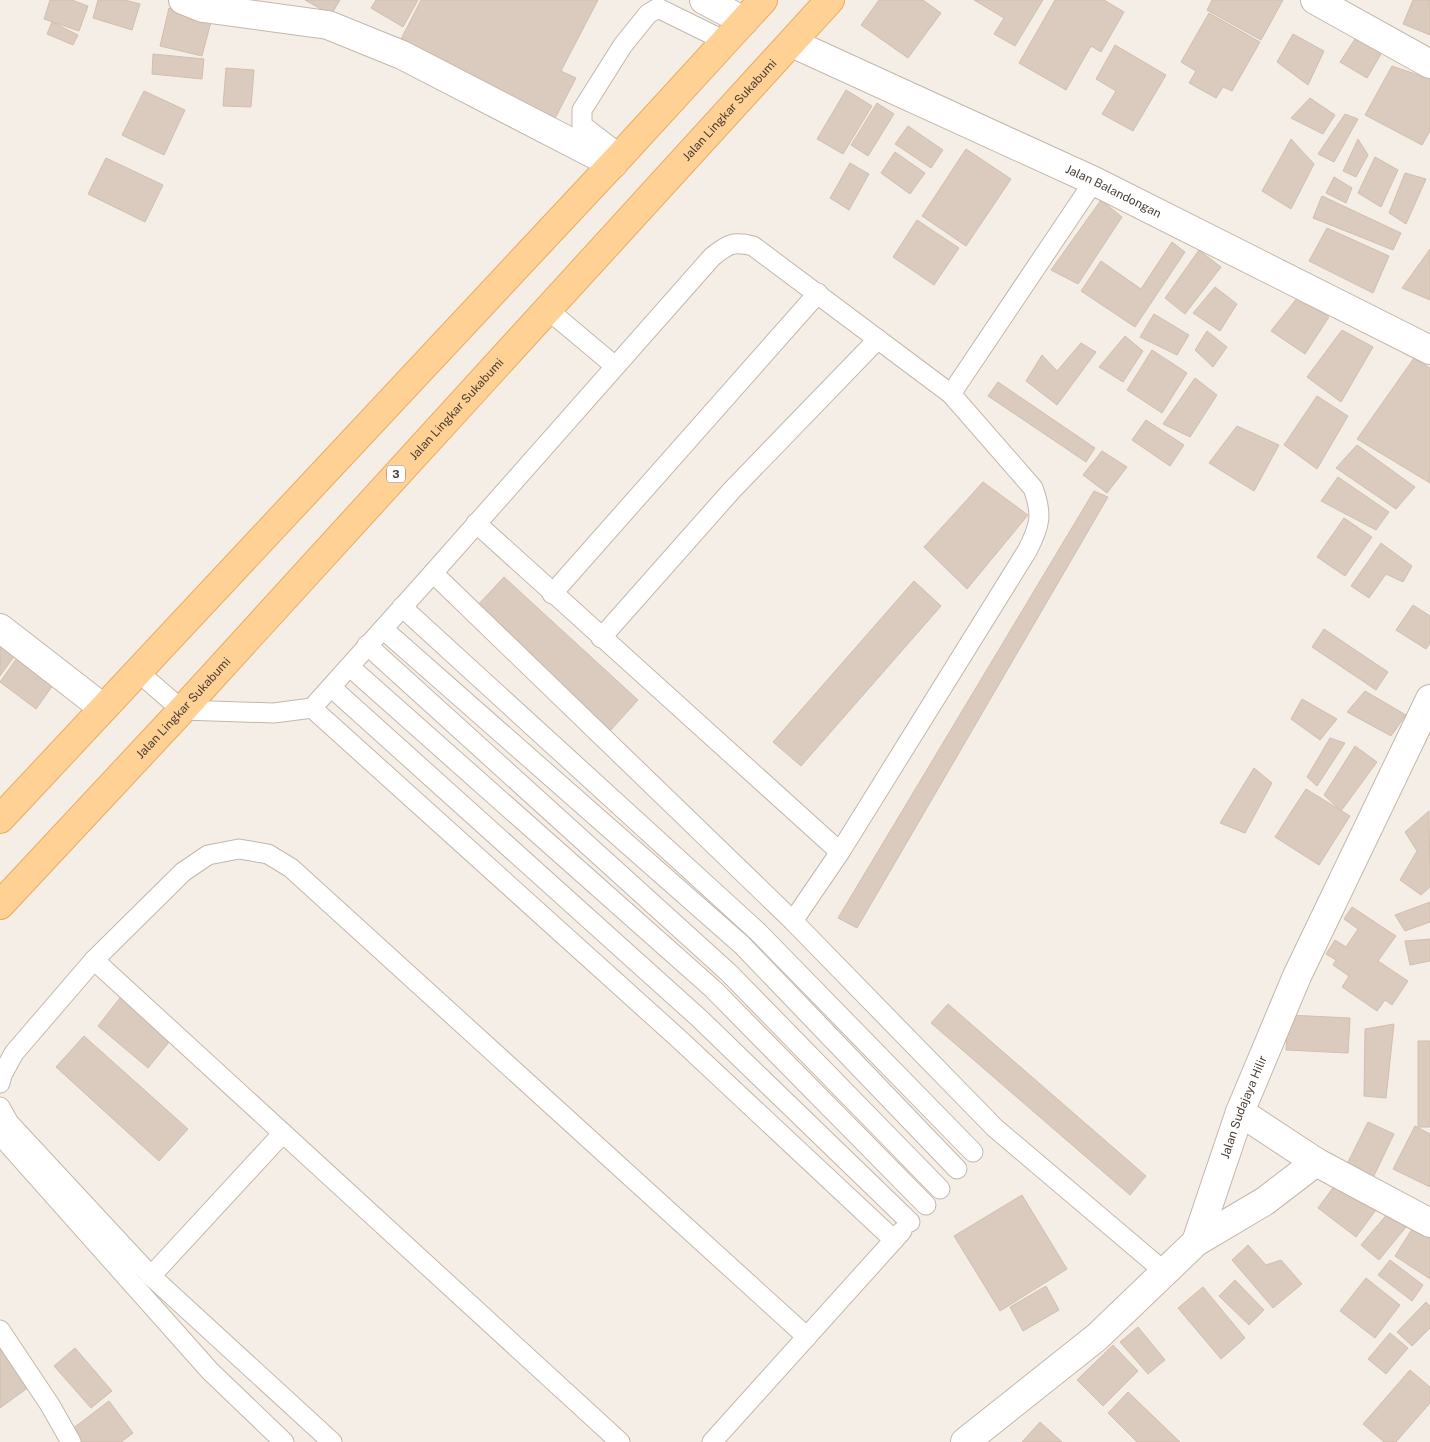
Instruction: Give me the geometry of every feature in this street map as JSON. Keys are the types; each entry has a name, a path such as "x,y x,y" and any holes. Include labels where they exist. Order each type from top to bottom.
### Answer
{"main road":[{"path":"0,819 617,160 763,0"},
{"name":"Jalan Lingkar Sukabumi","path":"0,905 182,710 830,0"}],"street":[{"path":"183,0 203,8 328,25 402,55 617,160"},
{"path":"704,0 744,21"},
{"path":"1315,0 1430,64"},
{"name":"Jalan Balandongan","path":"792,43 1094,181 1430,350"},
{"path":"0,628 103,708"},
{"name":"Jalan Sudajaya Hilir","path":"965,1442 1097,1337 1166,1273 1196,1242 1240,1112 1297,976 1430,699"},
{"path":"1240,1112 1316,1162 1430,1223"},
{"path":"1196,1242 1265,1201 1316,1162"}],"lane":[{"path":"617,160 582,125 582,110 623,45 648,14 658,8 725,41"},
{"path":"951,394 1094,181"},
{"path":"138,671 182,710 274,713 312,708 712,256 723,247 737,242 753,246 951,394 1033,488 1040,506 1038,529 1027,551 840,852 793,921"},
{"path":"552,594 818,293"},
{"path":"547,309 614,366"},
{"path":"601,638 732,490 878,339"},
{"path":"476,523 552,594 840,852"},
{"path":"433,573 793,921 995,1128 1166,1273"},
{"path":"402,607 758,932 973,1152"},
{"path":"383,629 742,945 957,1169"},
{"path":"367,645 729,973 940,1189"},
{"path":"350,666 713,989 926,1205"},
{"path":"331,687 699,1018 910,1222"},
{"path":"312,708 679,1039 894,1240"},
{"path":"0,1083 14,1053 94,960 183,872 208,854 239,849 268,854 291,868 807,1337"},
{"path":"94,960 620,1442"},
{"path":"0,1107 10,1123 151,1276 332,1442"},
{"path":"712,1442 995,1128"},
{"path":"151,1276 283,1134"},
{"path":"0,1135 210,1370 284,1442"},
{"path":"0,1330 50,1404 71,1442"}],"building":[{"path":"50,0 72,0 88,6 79,31 44,19"},
{"path":"98,0 125,0 140,4 132,30 93,18"},
{"path":"305,0 340,0 331,15"},
{"path":"376,0 418,0 403,27 371,8"},
{"path":"421,0 598,0 561,71 576,78 551,126 397,47"},
{"path":"879,0 923,0 941,13 908,58 861,25"},
{"path":"974,0 1043,0 1015,46 994,34 1004,18"},
{"path":"1055,0 1104,0 1124,12 1101,52 1091,46 1066,90 1019,63"},
{"path":"1212,0 1283,0 1261,40 1207,10"},
{"path":"1413,0 1430,0 1430,35 1403,24"},
{"path":"169,8 212,18 202,56 160,46"},
{"path":"1209,13 1260,42 1232,91 1223,87 1216,98 1189,83 1196,71 1181,62"},
{"path":"52,22 78,35 73,45 47,34"},
{"path":"1293,34 1324,51 1308,85 1277,62"},
{"path":"1357,36 1384,49 1367,78 1340,62"},
{"path":"1115,45 1166,75 1133,131 1102,114 1116,91 1096,79"},
{"path":"153,54 204,59 202,79 152,74"},
{"path":"1392,66 1430,79 1430,131 1422,145 1365,115"},
{"path":"226,68 254,70 251,107 223,106"},
{"path":"846,90 872,106 843,154 817,139"},
{"path":"144,91 185,110 164,155 122,135"},
{"path":"1310,98 1335,115 1323,134 1291,118"},
{"path":"877,103 894,114 868,156 851,145"},
{"path":"1345,114 1358,119 1334,162 1318,154"},
{"path":"908,126 943,150 931,168 895,144"},
{"path":"1291,139 1314,164 1291,209 1262,191"},
{"path":"1358,139 1368,155 1356,177 1343,171"},
{"path":"966,149 1011,179 966,246 922,216"},
{"path":"895,152 925,173 910,194 881,173"},
{"path":"1375,157 1398,170 1381,207 1358,193"},
{"path":"106,158 163,185 145,222 88,194"},
{"path":"850,163 869,174 849,210 830,198"},
{"path":"1405,173 1426,179 1406,224 1389,213"},
{"path":"1334,177 1352,188 1346,203 1326,193"},
{"path":"1322,196 1401,233 1393,250 1313,218"},
{"path":"1101,200 1122,217 1078,284 1051,270"},
{"path":"917,220 959,248 934,285 893,257"},
{"path":"1327,228 1389,256 1373,293 1309,261"},
{"path":"1172,242 1185,252 1135,327 1081,291 1101,261 1141,289"},
{"path":"1430,249 1430,300 1402,288"},
{"path":"1199,250 1221,267 1185,314 1165,298"},
{"path":"1215,287 1237,304 1220,331 1193,313"},
{"path":"1298,297 1329,317 1305,354 1271,331"},
{"path":"1154,314 1189,335 1177,355 1140,337"},
{"path":"1342,330 1373,347 1341,402 1307,377"},
{"path":"1207,331 1227,347 1213,367 1195,350"},
{"path":"1125,336 1143,351 1123,382 1099,367"},
{"path":"1081,343 1096,352 1057,405 1026,381 1042,355 1057,371"},
{"path":"1152,350 1187,373 1162,413 1127,390"},
{"path":"1414,358 1430,368 1430,483 1357,439"},
{"path":"1195,378 1217,395 1190,437 1163,424"},
{"path":"998,382 1095,448 1086,462 988,396"},
{"path":"1317,396 1348,416 1317,469 1284,445"},
{"path":"1146,420 1184,445 1170,466 1132,440"},
{"path":"1237,426 1279,445 1254,491 1209,463"},
{"path":"1357,445 1415,487 1396,509 1336,468"},
{"path":"1102,451 1127,467 1107,493 1083,475"},
{"path":"1338,477 1389,512 1376,530 1321,501"},
{"path":"983,482 1028,515 967,589 924,547"},
{"path":"1094,491 1108,497 857,928 838,918"},
{"path":"1344,518 1372,537 1345,576 1317,557"},
{"path":"1381,543 1412,566 1403,582 1386,574 1369,598 1351,586"},
{"path":"504,577 638,700 609,732 475,608"},
{"path":"914,581 941,606 801,766 773,742"},
{"path":"1413,605 1430,616 1430,643 1426,649 1396,630"},
{"path":"1324,629 1388,672 1376,690 1312,647"},
{"path":"0,638 18,651 0,676"},
{"path":"19,655 56,681 36,709 0,682"},
{"path":"1365,691 1406,715 1391,736 1347,712"},
{"path":"1302,699 1337,719 1320,740 1291,719"},
{"path":"1330,738 1345,743 1317,786 1307,777"},
{"path":"1355,746 1377,762 1341,811 1324,795"},
{"path":"1254,768 1272,783 1245,833 1220,823"},
{"path":"1306,789 1350,816 1319,865 1275,837"},
{"path":"1429,811 1430,887 1421,895 1400,880 1417,851 1405,832"},
{"path":"1430,902 1430,922 1405,931 1395,915"},
{"path":"1352,907 1396,936 1378,961 1408,981 1392,1005 1385,1000 1377,1011 1342,987 1349,976 1333,965 1336,960 1326,954 1335,940 1346,947 1358,929 1344,919"},
{"path":"1430,939 1430,961 1410,965 1405,941"},
{"path":"123,994 174,1036 148,1068 98,1026"},
{"path":"948,1004 1146,1176 1130,1195 931,1023"},
{"path":"1288,1015 1350,1018 1348,1053 1286,1050"},
{"path":"1394,1024 1386,1098 1364,1096 1365,1029"},
{"path":"84,1036 188,1129 159,1161 56,1067"},
{"path":"1418,1041 1430,1041 1430,1127 1418,1127"},
{"path":"1368,1122 1394,1134 1372,1180 1345,1168"},
{"path":"1415,1126 1430,1134 1430,1187 1393,1169"},
{"path":"1338,1181 1376,1210 1356,1237 1318,1208"},
{"path":"1022,1195 1067,1269 1000,1311 954,1236"},
{"path":"1389,1212 1406,1227 1379,1260 1361,1245"},
{"path":"1414,1226 1430,1236 1430,1279 1395,1256"},
{"path":"1248,1245 1266,1265 1281,1260 1302,1284 1273,1308 1232,1260"},
{"path":"1390,1260 1423,1285 1412,1301 1378,1275"},
{"path":"1366,1278 1400,1305 1375,1338 1340,1311"},
{"path":"1235,1280 1264,1310 1249,1325 1219,1296"},
{"path":"1046,1286 1059,1310 1023,1331 1010,1307"},
{"path":"1203,1287 1245,1338 1221,1359 1178,1308"},
{"path":"1426,1302 1430,1306 1430,1328 1412,1346 1397,1332"},
{"path":"1138,1327 1165,1360 1148,1374 1120,1342"},
{"path":"1390,1333 1408,1348 1386,1374 1368,1359"},
{"path":"1113,1345 1138,1371 1103,1406 1077,1380"},
{"path":"6,1346 33,1384 0,1408 0,1350"},
{"path":"75,1348 112,1391 91,1408 54,1366"},
{"path":"1410,1370 1430,1387 1430,1403 1396,1442 1384,1442 1363,1424"},
{"path":"1128,1392 1180,1442 1137,1442 1108,1413"},
{"path":"109,1401 133,1433 121,1442 82,1442 72,1429"},
{"path":"1040,1422 1062,1442 1022,1442"}]}
